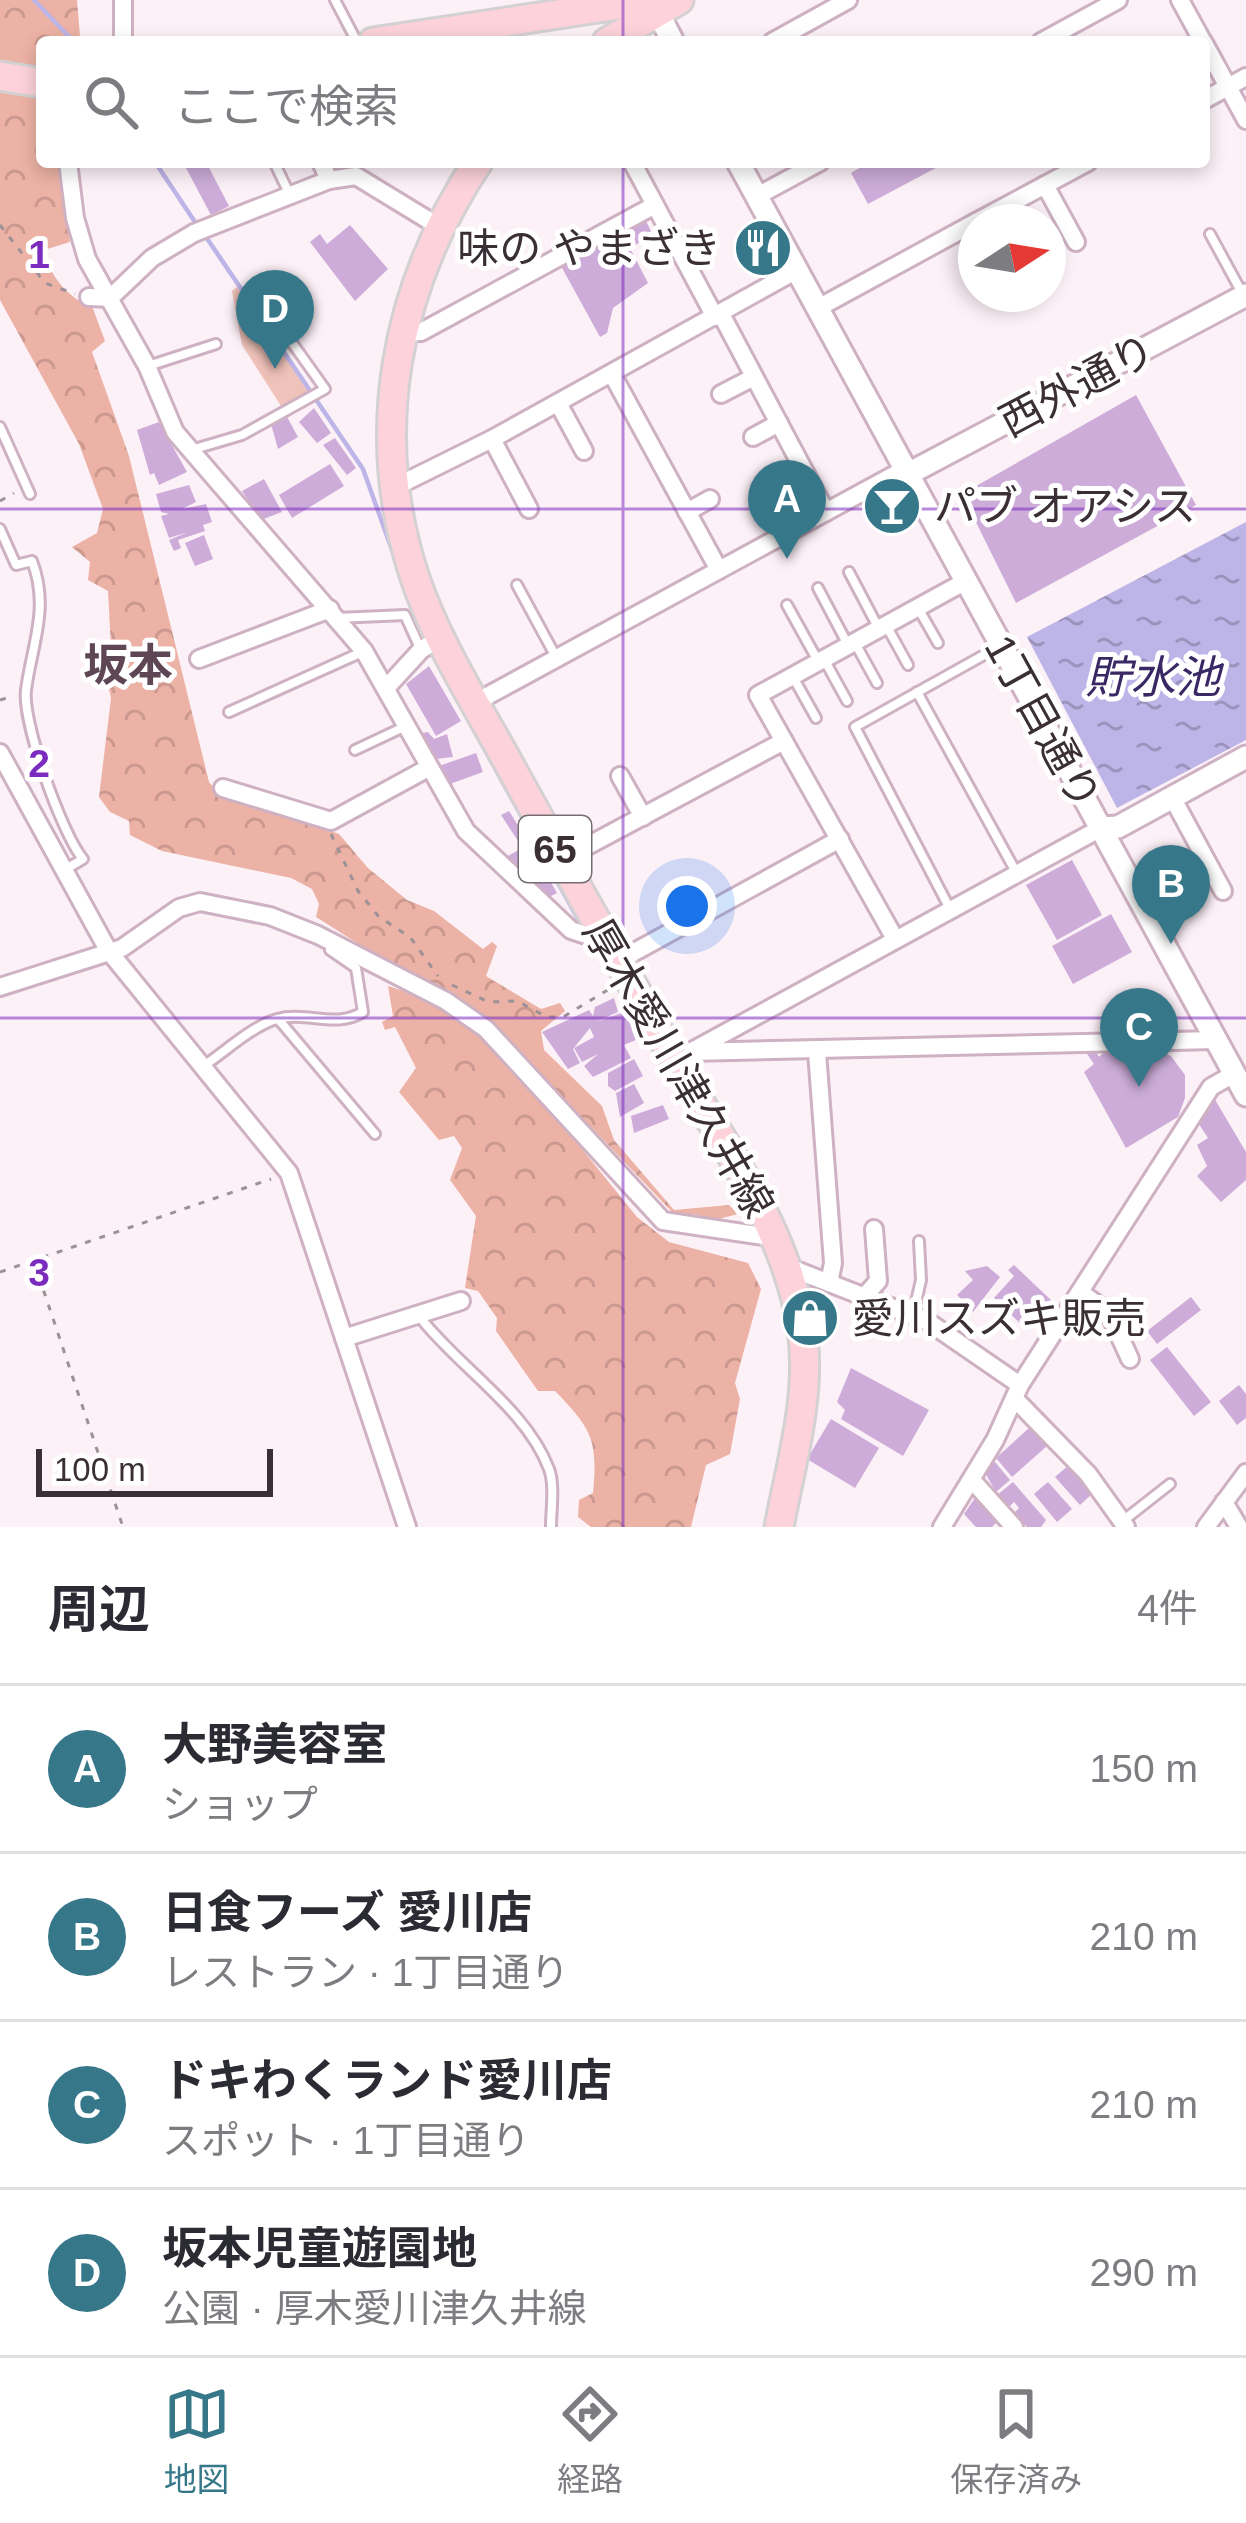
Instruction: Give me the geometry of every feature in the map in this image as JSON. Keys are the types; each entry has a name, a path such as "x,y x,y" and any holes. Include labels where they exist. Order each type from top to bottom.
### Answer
{"main road":[{"path":"414,36 626,4 663,3"},
{"path":"616,36 663,3"},
{"path":"0,76 36,82"},
{"name":"厚木愛川津久井線","path":"474,168 437,226 401,333 391,404 391,473 430,644 476,702 598,930 683,1056 777,1238 788,1268 804,1363 779,1527"}],"street":[{"path":"123,0 123,36"},
{"path":"783,36 848,0"},
{"path":"1052,36 1118,0"},
{"path":"1180,0 1200,36"},
{"path":"663,3 671,36"},
{"path":"1210,54 1246,121"},
{"path":"1210,97 1246,77"},
{"path":"69,168 74,218 87,260 146,366 175,432 364,651 428,768 488,857 571,930 586,935 598,930"},
{"path":"324,168 329,180"},
{"path":"635,168 826,512"},
{"name":"1丁目通り","path":"742,168 1246,1095"},
{"path":"757,196 809,168"},
{"path":"1010,204 1083,168"},
{"path":"89,297 110,298 152,257 200,230 329,180 356,176 375,180 437,226"},
{"path":"1045,185 1076,242"},
{"path":"401,333 421,332 655,205"},
{"path":"818,308 958,232"},
{"path":"391,473 492,439 797,270"},
{"name":"西外通り","path":"907,472 1245,296"},
{"path":"611,374 719,570"},
{"path":"721,394 754,376"},
{"path":"558,403 584,451"},
{"path":"753,437 779,423"},
{"path":"492,439 529,509"},
{"path":"476,702 907,472"},
{"path":"687,512 710,499"},
{"path":"894,937 758,695 966,581"},
{"path":"199,659 334,613"},
{"path":"387,687 430,644"},
{"path":"561,860 784,741"},
{"path":"0,753 108,950 289,1173 407,1527"},
{"path":"683,1056 1016,872 1101,828 1118,827 1246,757"},
{"path":"224,788 331,821 428,768"},
{"path":"620,776 643,817"},
{"path":"1172,797 1211,856 1223,891"},
{"path":"622,970 840,839"},
{"path":"0,986 122,948 179,908 222,902 318,934 446,1001 486,1029 663,1221 777,1238"},
{"path":"683,1056 1216,1040"},
{"path":"817,1052 832,1263 829,1283"},
{"path":"942,1527 1079,1292 1211,1088 1234,1074"},
{"path":"865,1297 878,1281 874,1229"},
{"path":"788,1268 951,1333 1018,1392 1124,1524"},
{"path":"1079,1292 1109,1313 1130,1360"},
{"path":"344,1338 460,1300"},
{"path":"1206,1527 1246,1473"},
{"path":"972,1480 1015,1527"},
{"path":"1224,1502 1240,1527"}],"lane":[{"path":"335,0 354,36"},
{"path":"277,168 290,195"},
{"path":"1210,234 1245,296"},
{"path":"190,451 242,436 325,389 289,331 278,323"},
{"path":"146,366 216,344"},
{"path":"0,427 29,490"},
{"path":"0,529 16,565 32,558 41,616 26,692 53,805 83,859 64,870"},
{"path":"849,572 908,665"},
{"path":"517,585 556,658"},
{"path":"818,588 877,683"},
{"path":"787,605 847,701"},
{"path":"917,608 938,643"},
{"path":"334,613 405,615 430,644"},
{"path":"950,908 855,728 1001,645"},
{"path":"230,712 244,711 364,651"},
{"path":"793,676 816,718"},
{"path":"917,692 1016,872"},
{"path":"356,750 407,725"},
{"path":"991,827 1004,820"},
{"path":"925,861 936,854"},
{"path":"202,1067 278,1019 315,1016 339,1022 363,1012 356,968 326,947 318,934"},
{"path":"278,1019 374,1134"},
{"path":"913,1315 922,1280 919,1241"},
{"path":"418,1314 449,1354 517,1418 550,1471 551,1527"},
{"path":"1124,1524 1170,1484"}],"path":[{"path":"0,225 45,283 89,297"},
{"path":"0,501 29,490"},
{"path":"0,700 26,692"},
{"path":"331,821 335,853 358,891 379,917 410,938 438,980"},
{"path":"426,976 489,1002 517,1001 535,1013 563,1017 622,970"},
{"path":"0,1272 289,1173"},
{"path":"34,1260 123,1527"}],"green space":[{"path":"0,0 77,0 80,36 36,36 36,168 60,168 70,242 44,250 61,285 92,306 105,341 92,352 129,456 209,782 215,789 339,834 368,868 407,900 434,911 483,949 492,942 497,946 486,976 541,1009 560,1003 565,1011 541,1031 544,1050 602,1106 614,1140 674,1210 729,1205 738,1214 707,1222 700,1215 673,1213 530,1063 518,1070 637,1217 669,1242 748,1263 761,1289 735,1383 740,1399 730,1454 706,1465 691,1527 591,1527 578,1517 579,1500 593,1493 590,1436 555,1391 538,1391 496,1331 497,1318 478,1291 465,1288 476,1216 450,1180 462,1148 454,1136 439,1140 399,1092 416,1068 395,1027 385,1030 382,1022 393,1016 388,986 410,993 417,981 316,917 319,904 312,889 291,878 162,851 130,835 129,821 110,812 99,797 111,698 103,661 111,648 108,591 88,580 90,562 72,547 97,533 103,509 79,444 0,300"}],"shaded area":[{"path":"237,287 310,394 283,409 242,345 232,291"}],"water":[{"name":"貯水池","path":"1246,522 1246,740 1117,808 1027,637"}],"building":[{"path":"186,168 209,168 229,206 211,215"},
{"path":"860,168 936,168 868,204 851,173"},
{"path":"646,221 651,231 630,248 648,283 613,308 607,333 600,337 561,266"},
{"path":"350,225 388,269 355,301 310,242 320,234 327,244"},
{"path":"1136,395 1196,505 1016,603 962,494"},
{"path":"314,408 331,433 317,443 299,422"},
{"path":"286,415 298,437 278,449 271,424"},
{"path":"159,422 187,472 159,485 154,473 150,475 137,430"},
{"path":"335,438 356,468 347,475 323,445"},
{"path":"330,464 344,486 292,518 279,495"},
{"path":"264,479 282,512 261,520 242,491"},
{"path":"189,485 196,502 182,509 206,504 212,522 203,525 205,531 178,540 181,548 174,551 169,540 188,532 169,538 161,516 169,514 161,512 156,494"},
{"path":"204,535 213,559 195,566 185,543"},
{"path":"429,666 461,721 436,736 406,684"},
{"path":"422,733 434,739 447,734 453,757 436,759 424,742"},
{"path":"476,753 483,772 450,784 443,777 439,766"},
{"path":"509,811 527,840 520,844 501,815"},
{"path":"529,844 557,893 547,898 503,859"},
{"path":"1072,860 1102,915 1057,940 1026,885"},
{"path":"1111,914 1132,952 1073,984 1052,946"},
{"path":"614,998 618,1012 596,1022 624,1012 636,1040 624,1045 631,1058 593,1077 584,1066 598,1054 582,1062 574,1048 594,1037 590,1028 573,1049 580,1063 568,1069 542,1032 589,1010 593,1016 595,1007"},
{"path":"1150,1046 1171,1056 1185,1075 1185,1098 1178,1117 1126,1148 1084,1072 1094,1064 1087,1054 1095,1050 1099,1057 1108,1048 1112,1054"},
{"path":"634,1059 643,1076 615,1091 608,1086 608,1073"},
{"path":"634,1084 644,1103 620,1117 616,1093"},
{"path":"1214,1098 1246,1152 1246,1180 1221,1202 1197,1176 1207,1166 1197,1145 1208,1138 1197,1121"},
{"path":"663,1105 669,1119 634,1133 631,1116"},
{"path":"1014,1265 1052,1301 1022,1325 994,1298 1014,1276 1008,1270"},
{"path":"987,1266 1000,1277 973,1312 957,1295 973,1280 965,1271"},
{"path":"1191,1297 1201,1310 1157,1344 1147,1331"},
{"path":"1167,1347 1211,1402 1194,1416 1150,1360"},
{"path":"851,1368 929,1410 903,1456 841,1419 845,1410 837,1402"},
{"path":"1239,1385 1246,1394 1246,1418 1237,1425 1219,1401"},
{"path":"831,1419 879,1448 855,1488 807,1459"},
{"path":"1030,1427 1047,1446 1012,1477 996,1458"},
{"path":"995,1462 1010,1480 996,1492 984,1471"},
{"path":"1070,1464 1094,1492 1080,1505 1055,1477"},
{"path":"1013,1482 1046,1520 1041,1527 1027,1527 1013,1514 1019,1508 1014,1502 1009,1507 997,1495"},
{"path":"1048,1482 1072,1509 1057,1522 1034,1494"},
{"path":"977,1495 999,1520 992,1527 976,1527 964,1514"}],"waterway":[{"path":"34,0 68,36"},
{"path":"159,168 197,225"},
{"path":"204,234 363,469 425,642"},
{"path":"431,652 579,921"}],"place":[{"name":"味の やまざき","path":"763,248"},
{"name":"坂本児童遊園地","path":"275,369"},
{"name":"パブ オアシス","path":"892,506"},
{"name":"大野美容室","path":"787,559"},
{"name":"日食フーズ 愛川店","path":"1171,944"},
{"name":"ドキわくランド愛川店","path":"1139,1087"},
{"name":"愛川スズキ販売","path":"810,1318"}],"district":[{"name":"坂本","path":"128,665"}]}
